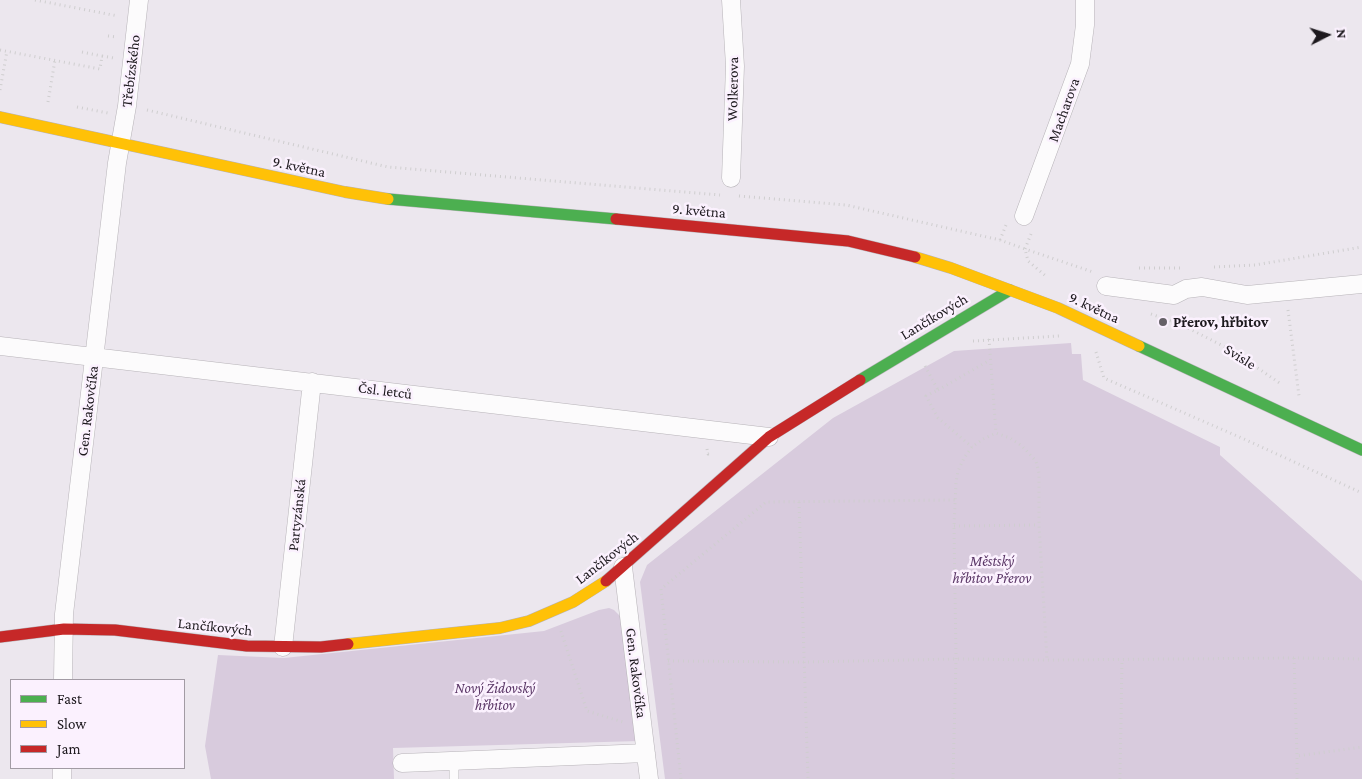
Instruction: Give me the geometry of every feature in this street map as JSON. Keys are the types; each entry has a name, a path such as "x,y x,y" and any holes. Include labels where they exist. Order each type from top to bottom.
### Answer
{"main road":[{"name":"9. května","path":"0,117 345,192 393,200 796,235 848,241 897,252 951,268 1058,308 1362,450"},
{"name":"Lančíkových","path":"0,637 64,629 115,630 247,646 321,647 516,625 573,602 607,580 769,437 901,354 1010,290"}],"street":[{"name":"Třebízského","path":"121,143 139,0"},
{"name":"Wolkerova","path":"731,178 735,66 732,0"},
{"name":"Macharova","path":"1024,216 1080,64 1085,25 1085,0"},
{"name":"Gen. Rakovčíka","path":"63,679 64,614 121,143"},
{"path":"1106,286 1174,295 1186,289 1202,287 1247,295 1362,284"},
{"name":"Čsl. letců","path":"0,346 769,437"},
{"name":"Partyzánská","path":"283,647 312,382"},
{"name":"Gen. Rakovčíka","path":"622,567 649,779"},
{"path":"402,763 646,753"}],"lane":[{"path":"454,760 454,779"}],"path":[{"path":"34,0 122,17"},
{"path":"0,50 100,69 102,56"},
{"path":"0,90 7,52"},
{"path":"82,52 117,58"},
{"path":"48,102 55,60"},
{"path":"145,109 388,167 721,195"},
{"path":"731,196 846,205 1000,240 1093,272"},
{"path":"1211,267 1264,264 1362,247"},
{"path":"1025,249 1028,261 1050,278"},
{"path":"1286,291 1299,396"},
{"name":"Svisle","path":"1145,313 1182,325 1233,351 1282,385"},
{"path":"971,341 1057,335 1064,339"},
{"path":"989,339 996,433"},
{"path":"1088,348 1096,352 1104,378 1362,493"},
{"path":"972,447 938,418 926,396 990,360"},
{"path":"923,363 938,390"},
{"path":"1290,390 1308,400"},
{"path":"954,779 956,659 954,526 958,472 964,458 972,447 996,433 1010,438 1022,446 1036,461 1039,473 1039,525 1048,660"},
{"path":"708,454 709,460"},
{"path":"681,779 661,589 766,502 955,500"},
{"path":"799,502 808,779"},
{"path":"954,526 1039,525"},
{"path":"558,622 587,711 624,723"},
{"path":"1294,658 1298,756 1297,779"},
{"path":"668,661 1362,659"},
{"path":"1120,779 1122,660"},
{"path":"1298,756 1362,747"}],"green space":[{"name":"Městský hřbitov Přerov","path":"1071,343 1072,354 1081,354 1083,380 1220,447 1220,455 1362,581 1362,779 665,779 640,582 647,565 833,418 954,351"},
{"name":"Nový Židovský hřbitov","path":"609,608 620,616 624,629 639,741 393,748 394,779 211,779 205,746 218,655 284,658 544,631"}],"traffic: fast":[{"path":"388,199 616,219"},
{"path":"860,380 1010,290"},
{"path":"1139,346 1362,450"}],"traffic: slow":[{"path":"0,117 345,192 388,199"},
{"path":"915,257 951,268 1058,308 1139,346"},
{"path":"348,644 500,628 529,621 573,602 606,581"}],"traffic: jam":[{"path":"616,219 848,241 915,257"},
{"path":"606,581 769,437 860,380"},
{"path":"0,637 64,629 115,630 247,646 321,647 348,644"}],"place":[{"name":"Přerov, hřbitov","path":"1163,322"}]}
